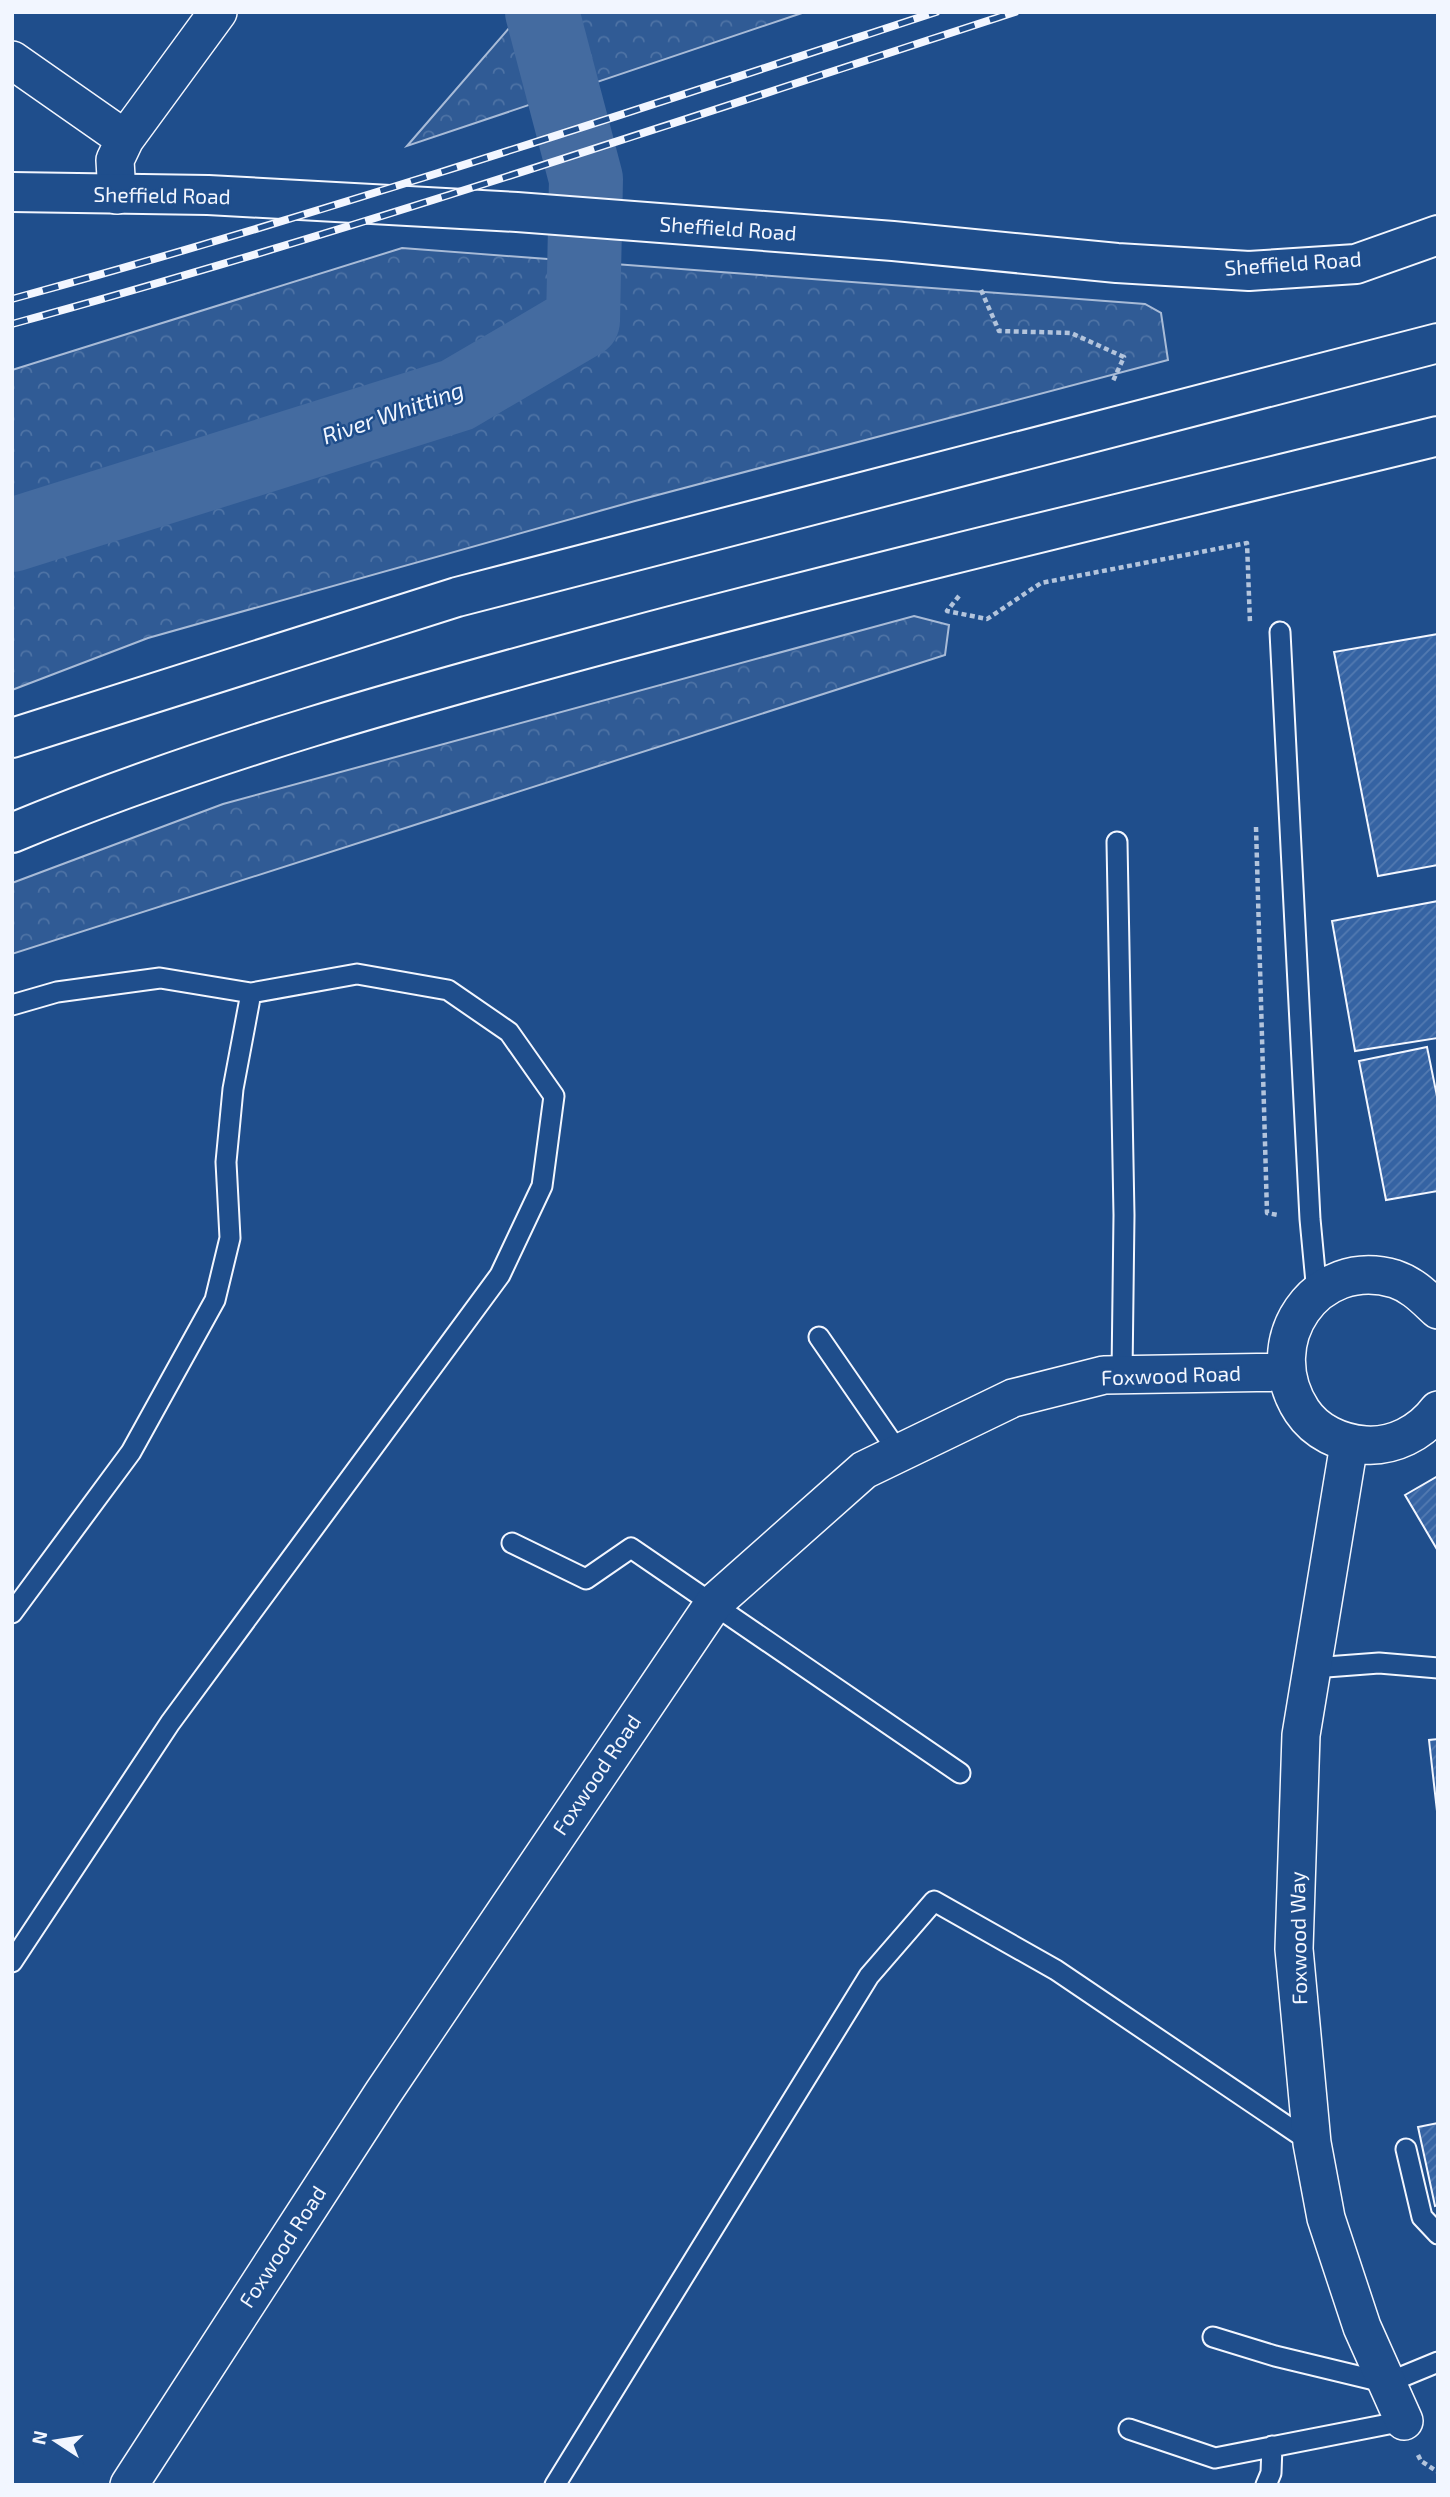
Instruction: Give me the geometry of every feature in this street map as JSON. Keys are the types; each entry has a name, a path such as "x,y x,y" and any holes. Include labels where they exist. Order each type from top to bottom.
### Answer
{"main road":[{"name":"Sheffield Road","path":"12,192 208,195 517,212 893,241 1117,263 1249,271 1356,264 1438,235"},
{"path":"12,738 457,597 1438,343"},
{"path":"12,833 90,801 395,700 784,596 1438,436"}],"street":[{"path":"117,195 115,160 125,139 218,12"},
{"path":"12,60 125,139"},
{"path":"1438,1310 1420,1292 1396,1279 1369,1275 1342,1280 1317,1293 1302,1309 1291,1328 1285,1350 1286,1372 1292,1396 1306,1418 1325,1434 1349,1444 1378,1446 1406,1438 1430,1420 1438,1410"},
{"name":"Foxwood Road","path":"129,2485 383,2094 713,1604 864,1470 1013,1398 1104,1375 1286,1372"},
{"name":"Foxwood Way","path":"1349,1444 1301,1735 1294,1949 1312,2143 1326,2218 1362,2326 1404,2421"}],"lane":[{"path":"1280,632 1310,1219 1317,1293"},
{"path":"1117,842 1124,1215 1122,1374"},
{"path":"12,1005 57,992 160,978 251,993 357,975 448,990 509,1032 554,1096 542,1186 500,1275 170,1723 12,1962"},
{"path":"12,1613 131,1452 215,1300 230,1237 226,1162 233,1089 251,993"},
{"path":"819,1337 899,1453"},
{"path":"512,1543 586,1579 631,1548 960,1773"},
{"path":"1313,1668 1379,1663 1438,1668"},
{"path":"555,2485 869,1976 934,1902 1056,1970 1312,2143"},
{"path":"1406,2149 1422,2217 1438,2234"},
{"path":"1213,2337 1275,2357 1387,2383 1438,2362"},
{"path":"1129,2429 1215,2458 1404,2421"},
{"path":"1266,2485 1271,2473 1272,2446"}],"path":[{"path":"979,286 999,331 1072,333 1124,358 1113,381"},
{"path":"960,595 947,611 987,619 1041,583 1247,543 1250,627"},
{"path":"1255,822 1267,1213 1310,1219"}],"green space":[{"path":"523,12 805,12 407,146"},
{"path":"402,248 1145,304 1161,313 1168,360 635,501 148,638 12,690 12,370"},
{"path":"914,616 949,625 945,655 12,954 12,883 223,804"}],"building":[{"path":"1438,634 1438,865 1378,876 1334,652"},
{"path":"1438,901 1438,1038 1355,1051 1332,921"},
{"path":"1427,1047 1438,1101 1438,1191 1386,1200 1359,1061"},
{"path":"1438,1476 1438,1551 1405,1495"},
{"path":"1438,1739 1438,1820 1429,1740"},
{"path":"1438,2123 1438,2205 1435,2206 1418,2127"}],"waterway":[{"name":"River Whitting","path":"12,535 457,395 583,321 586,179 542,12"}],"railway":[{"path":"12,299 360,197 936,12"},
{"path":"12,324 390,213 1015,12"}]}
